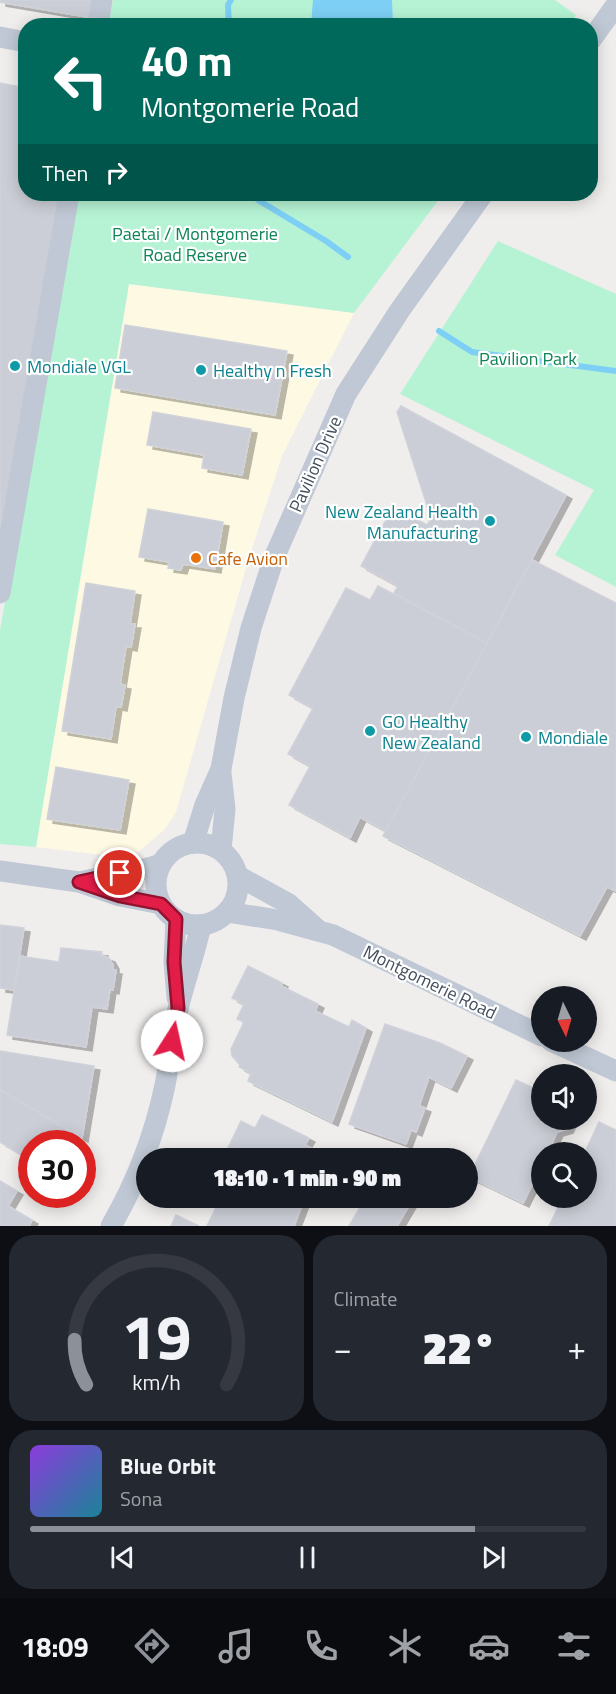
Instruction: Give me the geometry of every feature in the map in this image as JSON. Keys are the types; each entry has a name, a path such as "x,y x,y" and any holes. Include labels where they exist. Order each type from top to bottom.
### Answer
{"street":[{"path":"99,18 102,0"},
{"path":"598,27 611,4"},
{"path":"0,38 18,41"},
{"path":"0,593 68,201"},
{"name":"Pavilion Drive","path":"193,843 205,806 221,769 234,698 251,628 274,558 346,394 400,310 478,201"},
{"name":"Pavilion Drive","path":"221,769 225,809 221,850"},
{"path":"193,843 207,844 221,850 232,861 237,876 236,895 227,912 215,921 201,925 192,925 176,919 161,904 156,891 156,877 169,853 180,846 193,843"},
{"path":"79,882 139,871 161,864"},
{"path":"0,871 79,882 120,896 161,904"},
{"name":"Montgomerie Road","path":"237,876 289,904 319,930"},
{"name":"Montgomerie Road","path":"227,912 278,920 333,935 531,1031"},
{"path":"176,919 174,962 178,1008"},
{"path":"111,1226 123,1205 148,1141 164,1087 178,1008 201,925"},
{"path":"575,1052 616,1071"}],"shaded area":[{"path":"129,284 354,313 282,456 248,561 176,812 165,829 137,853 121,857 35,847"}],"green space":[{"path":"113,0 555,0 576,15 574,18 110,18"},
{"name":"Paetai / Montgomerie Road Reserve","path":"77,201 438,201 354,313 129,284 36,847 0,844 0,630"},
{"name":"Pavilion Park","path":"498,241 616,294 616,587 555,555 594,490 400,394"}],"water":[{"path":"313,0 392,0 393,18 312,18"}],"building":[{"path":"0,0 95,0 92,18 0,2"},
{"name":"Mondiale VGL","path":"0,83 18,86 18,201 58,201 0,538"},
{"name":"Healthy n Fresh","path":"125,325 287,351 275,415 115,388"},
{"name":"New Zealand Health Manufacturing","path":"401,406 566,495 487,643 394,593 398,586 361,566 393,507 427,525 431,518 397,412"},
{"path":"153,412 251,429 242,475 202,468 204,455 147,445"},
{"path":"148,509 223,522 215,569 183,564 181,570 168,568 169,562 139,557"},
{"name":"Mondiale","path":"532,560 616,603 616,891 607,887 580,936 383,836"},
{"path":"86,583 135,591 130,624 135,624 131,647 126,646 120,684 125,685 121,707 116,706 111,739 62,731"},
{"name":"GO Healthy New Zealand","path":"378,586 487,643 386,831 360,817 350,838 289,805 310,766 288,754 313,708 289,695 346,588 370,600"},
{"path":"56,767 129,780 120,830 47,819"},
{"path":"0,925 24,928 14,990 0,988"},
{"path":"61,948 102,952 101,955 109,958 113,970 116,970 107,1009 92,1007 86,1047 7,1035 20,956 59,962"},
{"path":"248,966 282,983 281,986 318,1004 315,1011 349,1027 352,1020 366,1028 332,1122 248,1081 251,1073 239,1067 240,1065 232,1056 231,1049 244,1022 237,1019 244,1004 232,998"},
{"path":"385,1024 440,1043 467,1056 451,1088 429,1077 419,1106 425,1108 416,1132 411,1130 406,1144 349,1124"},
{"path":"0,1051 94,1066 83,1130 68,1130 0,1090"},
{"path":"516,1080 531,1087 531,1130 564,1130 557,1132 552,1142 531,1142 531,1187 523,1203 478,1181 478,1158"},
{"path":"0,1090 69,1130 18,1130 18,1153 0,1142"},
{"path":"262,1115 309,1138 305,1145 311,1148 228,1148 241,1121 255,1128"},
{"path":"599,1122 616,1130 616,1226 549,1226 558,1208 597,1208 597,1142 590,1142"},
{"path":"0,1181 17,1191 8,1206 32,1220 29,1226 0,1226"},
{"path":"216,1208 301,1208 294,1226 207,1226"},
{"path":"360,1208 408,1208 397,1226 349,1226"},
{"path":"176,1215 199,1226 171,1226"}],"waterway":[{"path":"229,18 228,5 231,0"},
{"path":"260,201 348,257"},
{"path":"439,331 472,352 616,371"}],"place":[{"name":"Mondiale VGL","path":"15,366"},
{"name":"Healthy n Fresh","path":"201,370"},
{"name":"New Zealand Health Manufacturing","path":"490,521"},
{"name":"Cafe Avion","path":"196,558"},
{"name":"GO Healthy New Zealand","path":"370,731"},
{"name":"Mondiale","path":"526,737"}],"route":[{"path":"120,873 79,882 120,896 161,904 176,919 174,962 178,1008 172,1041"}]}
